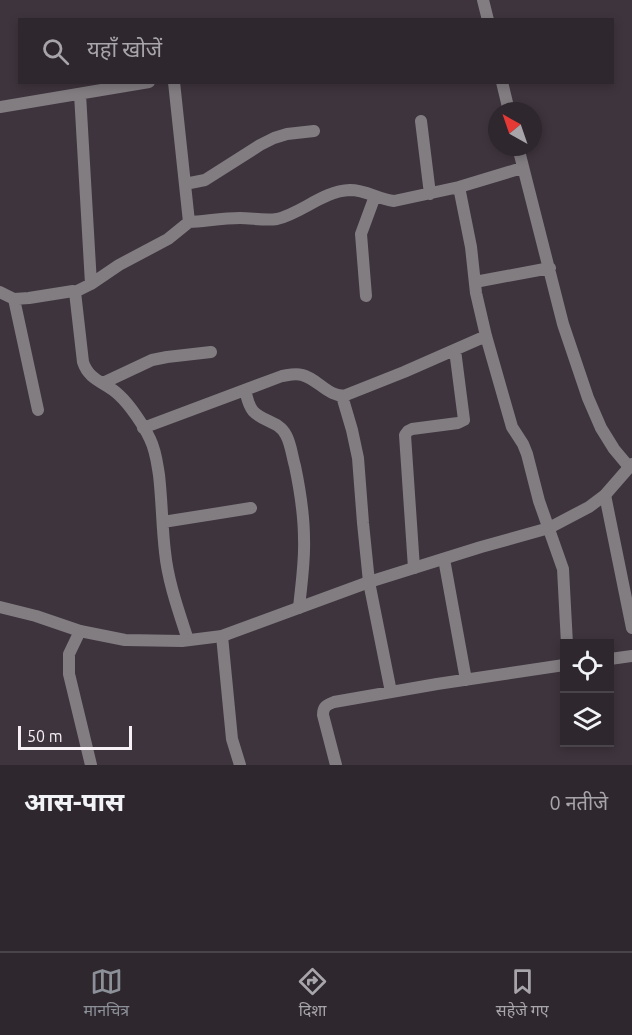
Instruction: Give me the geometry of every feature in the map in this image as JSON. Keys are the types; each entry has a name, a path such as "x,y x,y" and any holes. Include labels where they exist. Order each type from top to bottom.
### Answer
{"street":[{"path":"483,0 488,18"},
{"path":"0,107 138,84"},
{"path":"174,84 189,222"},
{"path":"502,84 507,102"},
{"path":"80,94 90,284"},
{"path":"421,121 430,194"},
{"path":"185,184 205,180 274,138 286,134 314,131"},
{"path":"0,607 80,631 125,640 182,641 222,636 369,582 549,528 590,507 605,495 631,466 614,449 601,428 588,398 563,324 520,156"},
{"path":"0,292 14,299 75,292 168,238 189,222 233,218 274,220 348,190 364,191 383,200 394,201 459,187 522,168"},
{"path":"459,187 486,336 510,421 524,444 539,501 563,569 567,639"},
{"path":"366,296 361,234 375,196"},
{"path":"475,282 550,268"},
{"path":"75,292 86,369 90,376 121,396 143,428 156,456 168,573 188,640"},
{"path":"14,299 38,410"},
{"path":"143,428 282,376 305,375 338,396 342,396 486,336"},
{"path":"414,568 405,435 412,429 458,423 464,420 455,350"},
{"path":"104,384 152,360 211,352"},
{"path":"245,390 253,411 281,427 290,444 298,480 304,540 299,608"},
{"path":"342,396 358,458 369,582 391,692"},
{"path":"605,495 632,628"},
{"path":"163,522 251,508"},
{"path":"444,559 466,680"},
{"path":"80,631 69,654 69,674 91,765"},
{"path":"222,636 232,739 240,765"},
{"path":"614,658 632,656"},
{"path":"336,765 323,715 323,709 327,705 391,692 560,667"}]}
